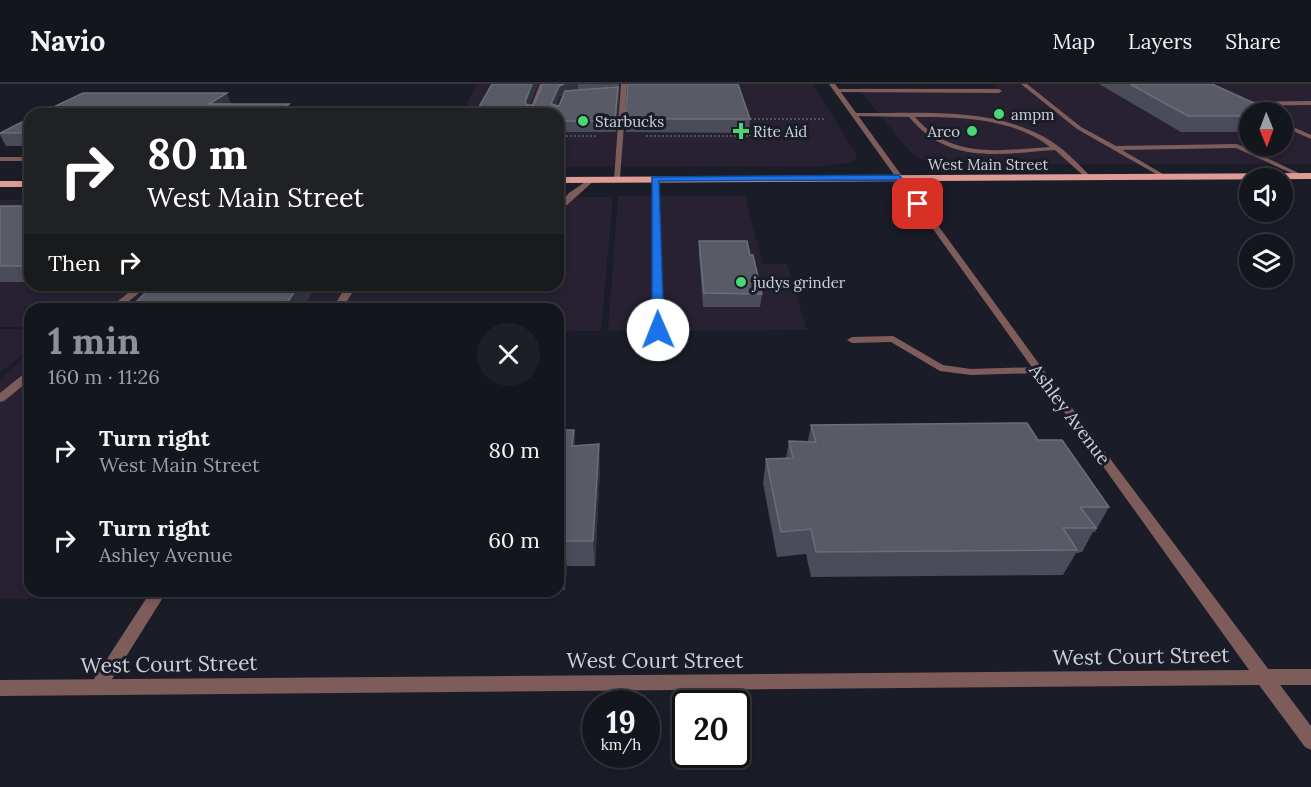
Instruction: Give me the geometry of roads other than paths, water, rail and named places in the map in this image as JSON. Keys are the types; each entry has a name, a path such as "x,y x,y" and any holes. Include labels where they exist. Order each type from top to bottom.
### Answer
{"main road":[{"name":"West Main Street","path":"564,180 1306,176"},
{"path":"0,184 24,184"}],"street":[{"path":"533,108 543,84"},
{"path":"617,179 624,84"},
{"name":"Ashley Avenue","path":"832,84 1038,370 1311,741"},
{"path":"1024,84 1079,128 1118,148 1165,177"},
{"path":"837,91 999,91"},
{"path":"614,93 623,93"},
{"path":"1293,103 1311,103"},
{"path":"854,116 911,116 1002,124 1030,132 1056,148 1088,177"},
{"path":"911,116 921,132 965,152 1056,148"},
{"path":"1293,129 1311,137"},
{"path":"1118,148 1237,146 1306,176"},
{"path":"0,159 24,159"},
{"path":"655,178 658,330"},
{"path":"564,204 593,179"},
{"path":"121,303 136,291"},
{"path":"852,340 893,339 940,368 971,372 1038,370"},
{"path":"0,399 24,379"},
{"path":"98,687 155,597"},
{"name":"West Court Street","path":"0,688 1311,677"}],"place":[{"name":"ampm","path":"999,114"},
{"name":"Starbucks","path":"583,121"},
{"name":"Rite Aid","path":"741,131"},
{"name":"Arco","path":"972,131"},
{"name":"judys grinder","path":"741,282"}]}
